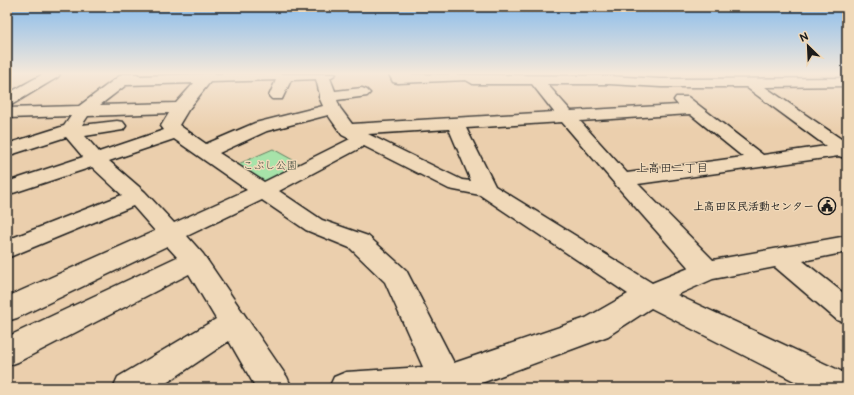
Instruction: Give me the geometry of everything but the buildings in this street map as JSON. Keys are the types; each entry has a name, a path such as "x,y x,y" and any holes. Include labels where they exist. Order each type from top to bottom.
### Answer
{"street":[{"path":"7,101 21,92"},
{"path":"71,131 83,111 107,92"},
{"path":"194,92 170,126 176,132 205,152 314,225 359,242 396,277 446,385"},
{"path":"326,92 329,103 356,135 456,185 486,190 650,295 834,386"},
{"path":"546,92 622,180 707,271"},
{"path":"623,92 644,113"},
{"path":"674,92 759,161"},
{"path":"763,92 845,151"},
{"path":"205,152 261,127 362,93"},
{"path":"7,113 182,108"},
{"path":"7,310 263,191 356,135 455,124 693,109"},
{"path":"10,149 14,139 40,112"},
{"path":"455,124 486,190"},
{"path":"10,149 71,131 118,126"},
{"path":"71,131 96,160 138,197 194,260 235,322 275,388"},
{"path":"7,189 176,132"},
{"path":"622,180 845,151"},
{"path":"7,249 138,197"},
{"path":"346,388 446,385 597,327 650,295 707,271 847,244"},
{"path":"780,257 847,312"},
{"path":"7,352 194,260"},
{"path":"130,388 235,322"}],"green space":[{"name":"こぶし公園","path":"273,149 302,165 266,183 236,165"}],"place":[{"name":"上高田区民活動センター","path":"827,206"}],"district":[{"name":"上高田二丁目","path":"672,168"}]}
